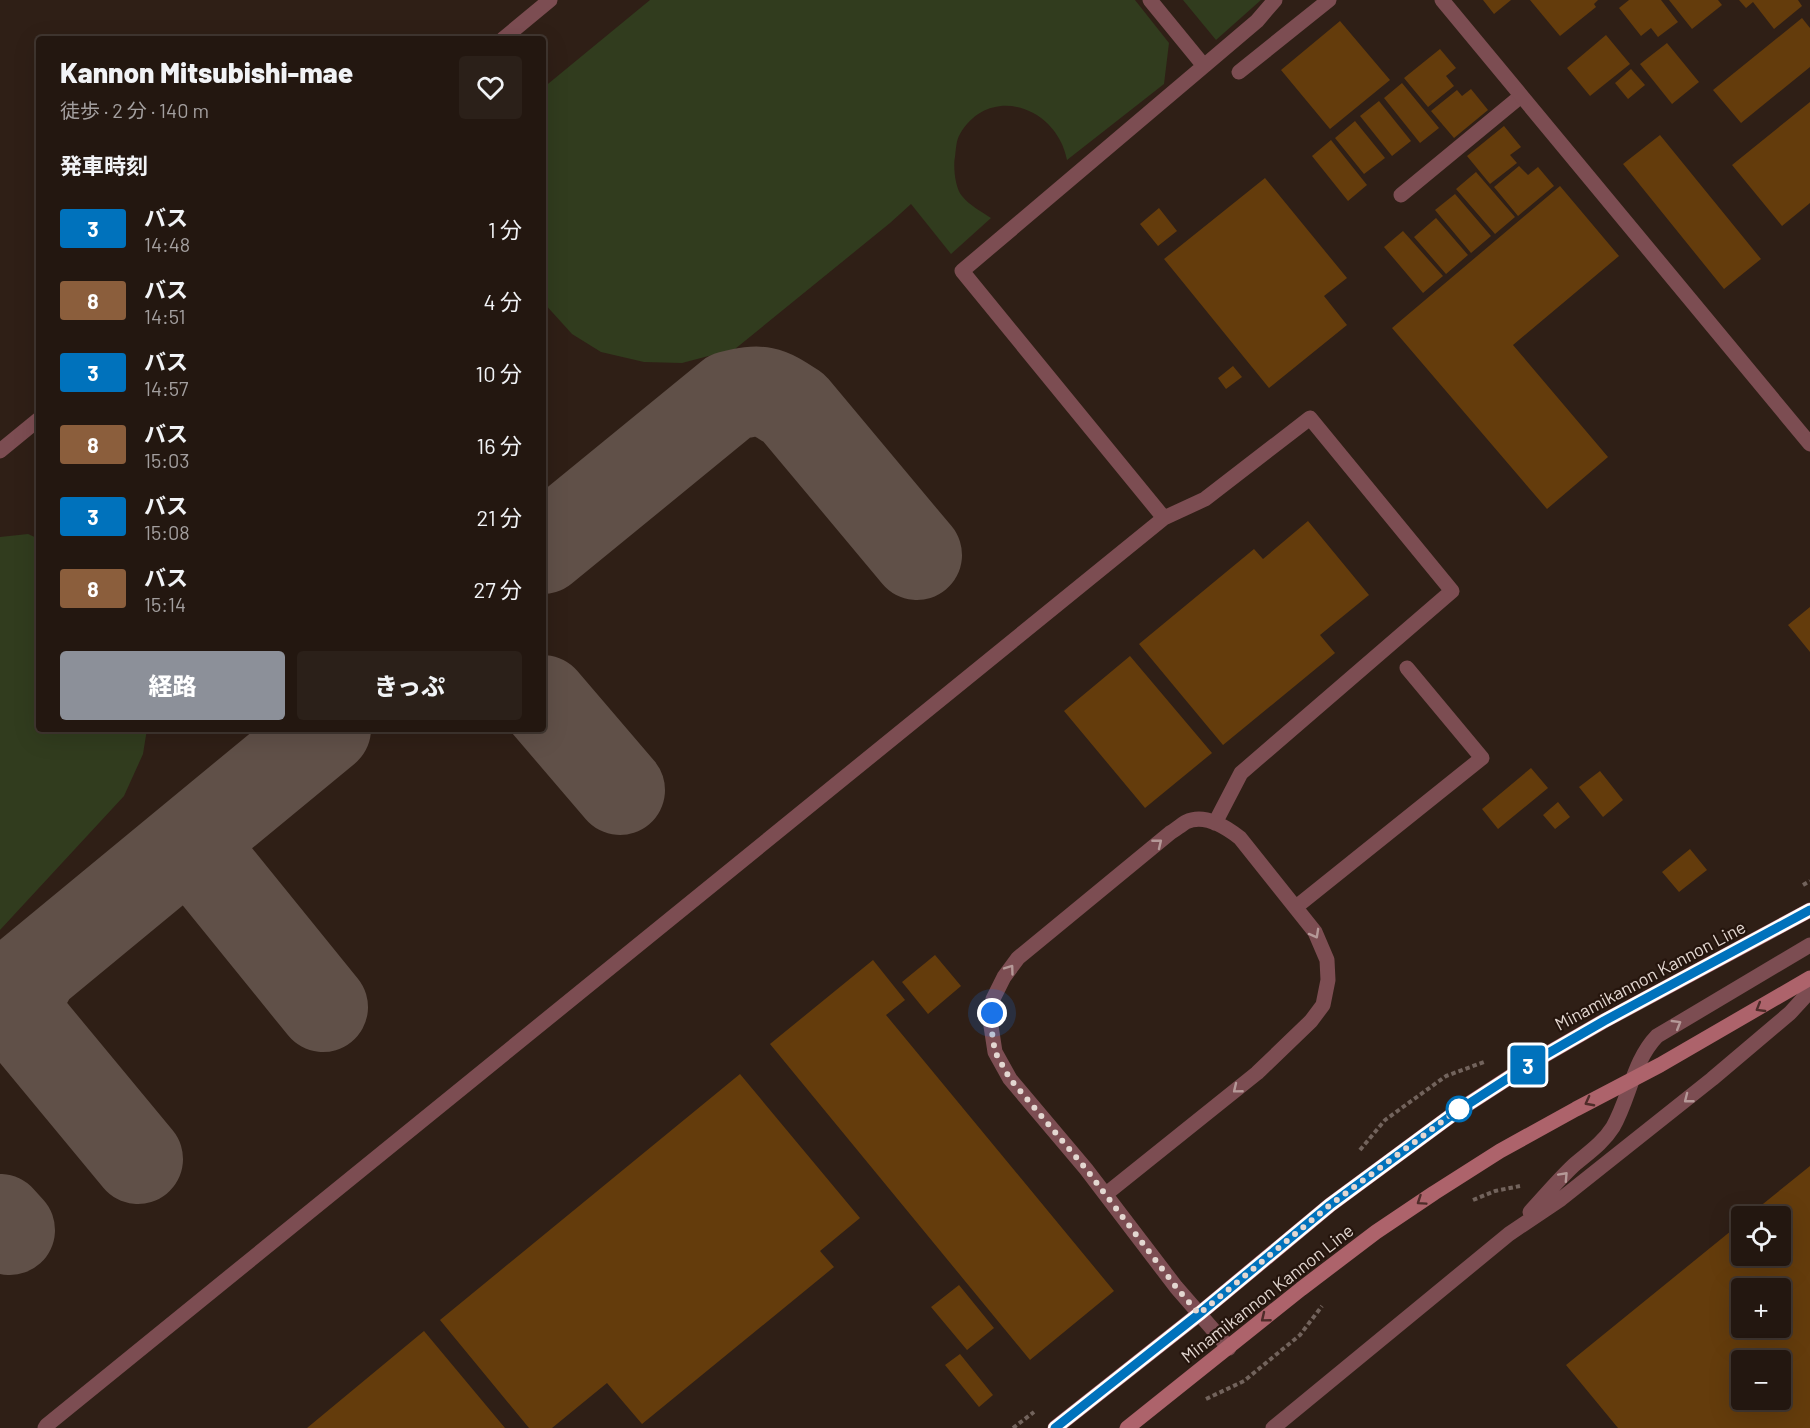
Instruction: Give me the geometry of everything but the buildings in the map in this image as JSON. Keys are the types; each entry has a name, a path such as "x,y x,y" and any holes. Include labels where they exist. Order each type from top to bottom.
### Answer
{"main road":[{"name":"Minamikannon Kannon Line","path":"1055,1428 1199,1314 1330,1205 1456,1112 1533,1062 1604,1021 1810,910"},
{"name":"Minamikannon Kannon Line","path":"1127,1428 1301,1289 1376,1232 1434,1193 1500,1151 1722,1030 1810,978"}],"street":[{"path":"507,36 550,0"},
{"path":"1150,0 1204,66"},
{"path":"1164,518 962,271 1257,21 1275,0"},
{"path":"1239,72 1329,0"},
{"path":"1442,0 1810,444"},
{"path":"1401,195 1521,96"},
{"path":"45,1428 1164,518 1205,499 1310,418 1452,591 1241,773 1215,823"},
{"path":"0,451 36,421"},
{"path":"1296,907 1482,758 1407,668"},
{"path":"1106,1194 1257,1073 1296,1037 1323,1005 1328,980 1327,960 1315,932 1240,838 1228,829 1204,819 1188,821 1170,833 1018,958 1004,976 993,999 991,1026 995,1052 1010,1079 1106,1194 1176,1287 1229,1348"},
{"path":"1509,1234 1574,1166 1607,1136 1616,1120 1642,1055 1657,1036 1810,945"},
{"path":"1273,1428 1509,1234 1561,1199 1712,1079 1790,1012 1810,991"}],"green space":[{"path":"650,0 1135,0 1169,43 1164,84 1067,160 1061,142 1050,126 1037,115 1021,108 1004,106 988,109 973,118 960,134 957,142 954,166 956,183 962,196 991,218 951,254 911,204 735,349 682,363 644,362 601,352 572,334 546,305 546,86"},
{"path":"1183,0 1261,0 1216,40"},
{"path":"28,534 36,538 36,732 147,732 143,754 124,796 0,930 0,537"}],"taxiway":[{"path":"546,547 730,396 764,392 794,408 917,555"},
{"path":"546,704 620,790"},
{"path":"0,998 322,732"},
{"path":"213,823 206,843 207,864 323,1007"},
{"path":"34,970 24,988 20,1007 27,1025 138,1159"},
{"path":"0,1219 10,1230"}],"bus line":[{"name":"3","path":"1055,1428 1199,1314 1330,1205 1456,1112 1533,1062 1604,1021 1810,910"}],"route":[{"path":"992,1013 991,1026 995,1052 1010,1079 1086,1169 1199,1314 1330,1205 1459,1109"}]}
